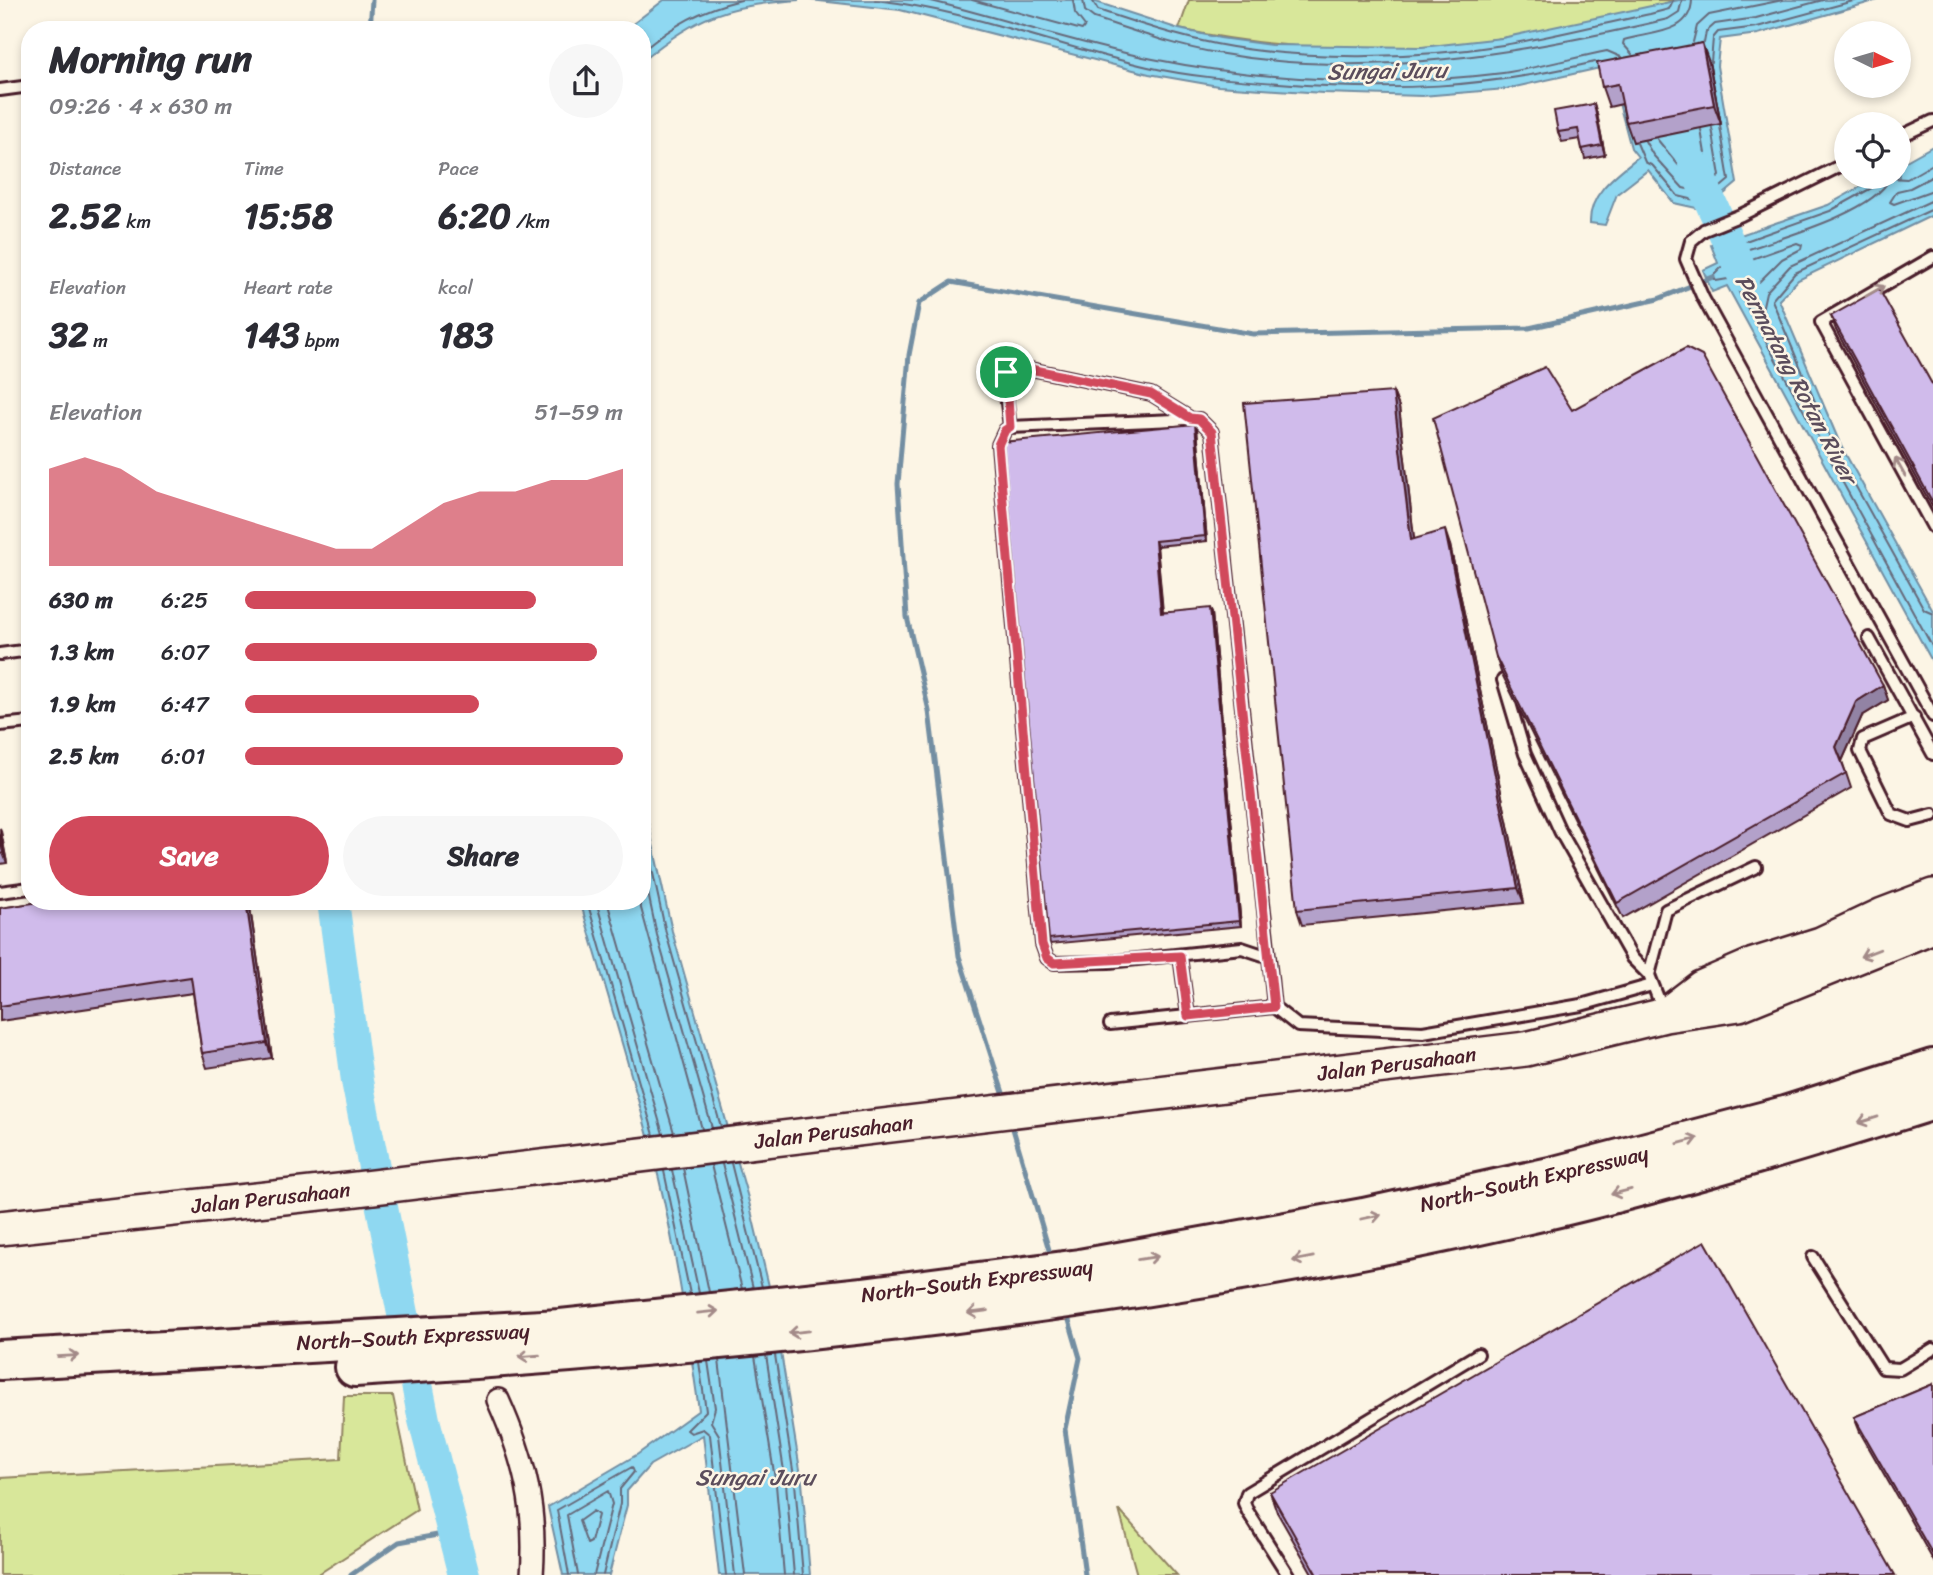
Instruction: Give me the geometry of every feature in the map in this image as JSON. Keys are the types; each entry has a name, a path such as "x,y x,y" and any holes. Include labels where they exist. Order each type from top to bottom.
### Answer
{"highway":[{"name":"North–South Expressway","path":"0,1360 449,1348 561,1329 643,1333 865,1311 1044,1289 1082,1283 1555,1176 1785,1116 1933,1069"},
{"name":"North–South Expressway","path":"1082,1283 1208,1278 1539,1212 1711,1168 1933,1100"},
{"name":"North–South Expressway","path":"0,1385 374,1352"}],"main road":[{"name":"Jalan Perusahaan","path":"1665,1015 1701,988 1754,965 1821,944 1883,915 1933,897"},
{"name":"Jalan Perusahaan","path":"0,1228 348,1190 1526,1049 1665,1015 1739,1004 1933,926"}],"street":[{"path":"498,1400 519,1447 529,1495 534,1541 532,1575"}],"lane":[{"path":"0,90 21,87"},
{"path":"1911,131 1933,121"},
{"path":"1834,169 1741,215 1704,230 1691,241 1686,259 1703,298 1933,716"},
{"path":"1933,257 1821,322 1933,527"},
{"path":"1010,427 1004,379 1006,372 1016,366 1151,394 1190,418"},
{"path":"1269,957 1242,948 1180,956 1054,963 1047,958 1042,944 998,445 1005,430 1010,427 1190,418 1199,419 1212,432 1269,957 1274,1007"},
{"path":"1869,638 1933,754"},
{"path":"0,654 21,651"},
{"path":"1503,680 1525,754 1560,831 1632,958 1650,980 1665,1015"},
{"path":"1914,717 1863,739 1860,751 1891,814 1910,821 1933,814"},
{"path":"0,725 21,723"},
{"path":"1650,980 1667,910 1756,867"},
{"path":"0,891 21,889"},
{"path":"1180,956 1188,1016"},
{"path":"1110,1024 1274,1007 1298,1026 1423,1032 1581,1005 1650,980"},
{"path":"1813,1257 1883,1368 1900,1369 1933,1349"},
{"path":"1287,1575 1248,1512 1244,1503 1247,1493 1478,1354"}],"green space":[{"path":"1189,0 1679,0 1546,30 1462,44 1340,49 1259,42 1179,29"},
{"path":"344,1396 393,1396 417,1510 317,1575 0,1575 0,1478 341,1459"},
{"path":"1119,1510 1177,1575 1137,1575"}],"water":[{"path":"664,0 799,0 752,5 714,15 680,33 651,54 651,21 637,21"},
{"name":"Sungai Juru","path":"810,0 1090,0 1179,29 1220,38 1271,45 1422,47 1502,38 1679,0 1878,0 1758,34 1720,39 1717,66 1737,183 1705,210 1674,203 1648,170 1617,194 1605,225 1590,223 1594,202 1606,185 1638,157 1631,148 1609,66 1506,89 1422,96 1218,86 1149,74 900,10"},
{"path":"1933,146 1933,215 1798,280 1779,300 1841,446 1933,611 1933,663 1727,286 1712,292 1703,270 1718,263 1711,245 1828,205 1857,189 1911,189 1911,158"},
{"name":"Sungai Juru","path":"651,836 672,931 748,1198 773,1303 802,1482 810,1575 719,1575 703,1435 650,1465 627,1491 627,1505 609,1575 563,1575 548,1507 638,1454 699,1410 677,1265 659,1179 583,910 651,910"}],"building":[{"path":"1702,43 1714,105 1626,122 1618,84 1602,87 1597,63"},
{"path":"1594,104 1602,145 1582,149 1578,129 1558,132 1554,111"},
{"path":"1879,289 1933,383 1933,503 1831,316"},
{"path":"1686,348 1702,356 1883,685 1856,702 1836,747 1846,773 1617,903 1496,657 1433,418 1545,367 1572,410"},
{"path":"1393,392 1411,540 1445,530 1518,888 1297,910 1244,403"},
{"path":"1195,424 1205,536 1155,541 1161,613 1210,608 1239,921 1049,939 1003,442"},
{"path":"21,905 21,910 247,910 267,1043 202,1053 191,977 0,1006 0,908"},
{"path":"1705,1241 1895,1575 1317,1575 1270,1492"},
{"path":"1933,1384 1933,1555 1854,1417"}],"waterway":[{"path":"371,21 372,0"},
{"name":"Permatang Rotan River","path":"1694,165 1744,277"},
{"path":"1005,1099 959,956 929,711 907,617 898,484 909,355 919,303 951,282 1253,334 1529,328 1658,299 1713,277"},
{"path":"334,910 357,1081 424,1420 464,1575"},
{"path":"1011,1122 1052,1260"},
{"path":"1066,1310 1080,1358 1065,1429 1085,1575"},
{"path":"351,1575 399,1542 454,1532"}],"route":[{"path":"1016,366 1151,394 1190,418 1206,423 1212,432 1274,1007 1188,1016 1180,956 1054,963 1047,958 1042,944 998,445 1000,437 1010,427 1004,379 1006,372 1009,367 1016,366"}]}
